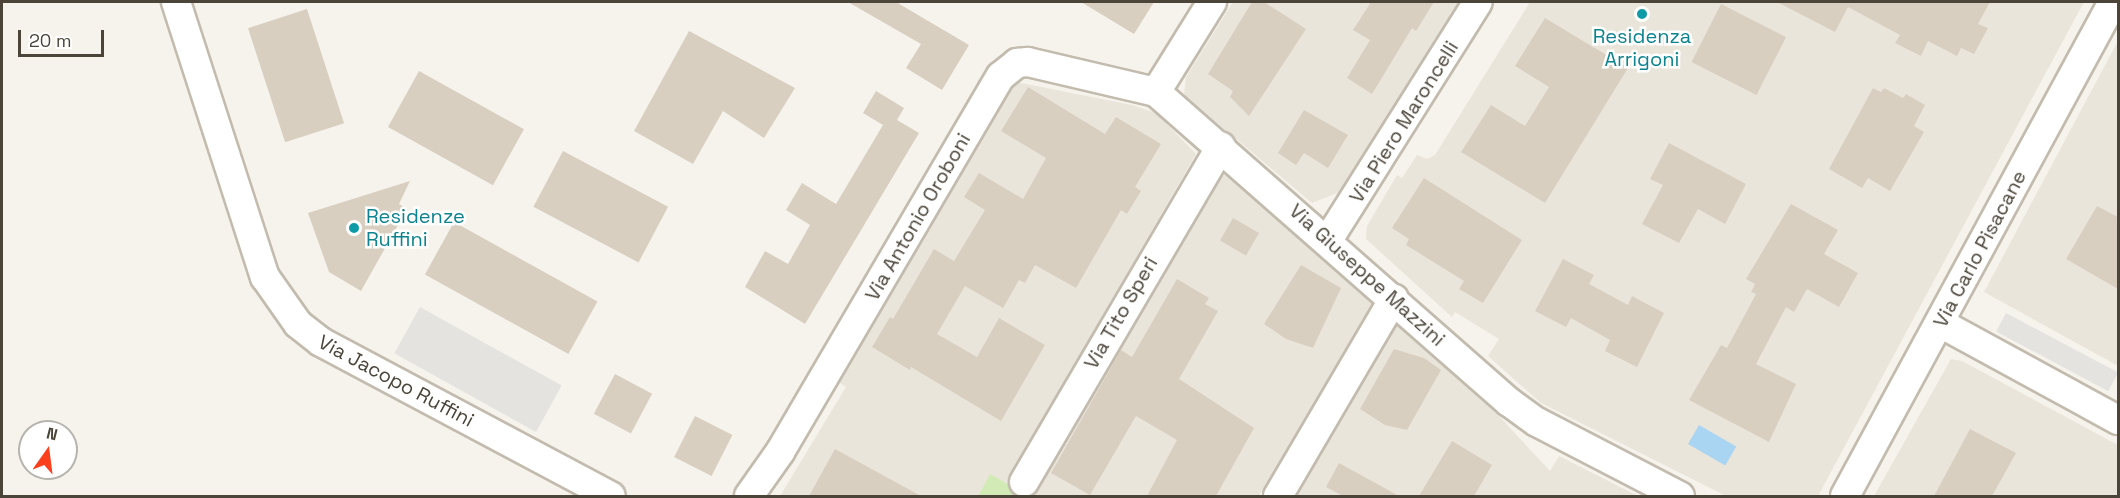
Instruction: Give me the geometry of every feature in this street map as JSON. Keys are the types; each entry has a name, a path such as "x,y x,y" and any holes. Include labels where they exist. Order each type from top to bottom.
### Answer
{"street":[{"name":"Via Jacopo Ruffini","path":"176,2 265,277 298,324 321,342 611,496"},
{"path":"1155,92 1212,2"},
{"name":"Via Piero Maroncelli","path":"1328,240 1478,2"},
{"name":"Via Carlo Pisacane","path":"1845,496 2112,2"},
{"name":"Via Antonio Oroboni","path":"749,496 780,452 1001,76 1017,63 1028,62 1155,92"},
{"name":"Via Giuseppe Mazzini","path":"1155,92 1221,146 1509,402 1537,422 1680,496"},
{"name":"Via Tito Speri","path":"1024,482 1221,146"},
{"path":"1278,496 1394,298"},
{"path":"1940,323 2118,420"}],"shaded area":[{"path":"1233,2 1461,2 1345,190 1312,203 1184,95 1186,77"},
{"path":"1530,2 2084,2 1818,496 1726,496 1541,403 1488,356 1499,339 1455,312 1452,317 1366,239 1367,226 1397,175 1402,178 1417,155 1427,159 1435,155"},
{"path":"2118,41 2118,366 1984,292"},
{"path":"1016,82 1132,105 1156,113 1196,154 1006,483 990,475 978,496 780,496 846,387 838,382"},
{"path":"1226,175 1373,303 1259,496 1029,496 1216,177"},
{"path":"420,307 562,386 536,432 394,353"},
{"path":"2006,313 2118,373 2108,391 1996,332"},
{"path":"1400,324 1474,389 1550,471 1559,456 1638,496 1293,496 1389,327"},
{"path":"1951,359 1962,361 2118,445 2118,496 1874,496"}],"green space":[{"path":"990,474 1030,496 978,496"}],"water":[{"path":"1699,425 1736,446 1725,466 1688,444"}],"building":[{"path":"848,2 896,2 969,45 942,90 906,68 921,44"},
{"path":"1081,2 1154,2 1134,34"},
{"path":"1252,2 1264,2 1306,29 1249,116 1230,97 1233,91 1208,74"},
{"path":"1371,2 1434,2 1416,31 1412,28 1372,94 1347,78 1370,40 1353,30"},
{"path":"1777,2 1990,2 1978,24 1988,28 1974,54 1961,48 1957,56 1928,41 1921,56 1895,43 1900,35 1848,7 1835,32"},
{"path":"1721,4 1786,37 1757,95 1691,62"},
{"path":"307,9 344,123 285,142 248,28"},
{"path":"1545,18 1628,68 1545,203 1461,152 1491,105 1525,126 1549,87 1515,66"},
{"path":"689,31 795,88 764,138 723,111 693,164 634,131"},
{"path":"419,71 524,129 493,185 388,127"},
{"path":"1028,87 1105,134 1116,117 1161,144 1135,187 1141,191 1127,214 1121,210 1076,288 1035,265 1025,283 1019,280 1003,308 965,286 937,334 977,357 999,318 1045,345 1001,421 911,367 910,370 872,347 890,317 893,319 934,249 954,261 985,210 964,197 979,173 1023,199 1046,158 1001,131"},
{"path":"1873,88 1881,92 1884,88 1903,98 1906,94 1925,105 1914,126 1924,132 1890,191 1868,178 1862,188 1829,169"},
{"path":"876,91 904,108 897,120 919,133 805,324 745,287 765,251 788,264 810,225 786,210 802,183 836,204 883,125 863,113"},
{"path":"1304,110 1348,135 1328,168 1304,153 1296,165 1278,153"},
{"path":"1669,143 1746,184 1725,224 1698,209 1679,243 1642,224 1663,185 1650,179"},
{"path":"563,151 668,207 638,262 533,207"},
{"path":"1424,178 1522,240 1483,303 1459,289 1464,281 1406,245 1409,239 1392,228"},
{"name":"Residenze Ruffini","path":"410,181 399,204 407,209 361,291 329,272 308,213"},
{"path":"1791,204 1838,230 1824,254 1858,273 1839,307 1807,289 1794,312 1786,307 1756,364 1796,384 1769,442 1689,400 1721,345 1727,348 1756,294 1751,292 1755,284 1746,279"},
{"path":"2097,206 2118,217 2118,289 2066,259"},
{"path":"1233,218 1259,233 1246,256 1220,241"},
{"path":"454,222 597,302 568,354 425,274"},
{"path":"1563,259 1594,275 1589,284 1628,305 1632,296 1664,313 1637,367 1605,351 1610,340 1571,318 1566,327 1535,311"},
{"path":"1301,265 1341,288 1313,348 1286,339 1264,324"},
{"path":"1177,279 1209,298 1205,304 1218,311 1179,379 1254,428 1216,496 1147,496 1177,440 1136,416 1090,495 1051,473 1121,350 1132,357"},
{"path":"1394,349 1424,358 1441,370 1407,430 1385,425 1360,409"},
{"path":"615,374 652,394 631,433 594,414"},
{"path":"695,416 732,435 712,476 674,457"},
{"path":"1970,429 2016,453 1992,496 1934,496"},
{"path":"1452,441 1492,465 1474,496 1419,496"},
{"path":"835,449 921,496 809,496"},
{"path":"1339,463 1399,496 1343,496 1326,487"}],"place":[{"name":"Residenza Arrigoni","path":"1642,14"},
{"name":"Residenze Ruffini","path":"354,228"}]}
